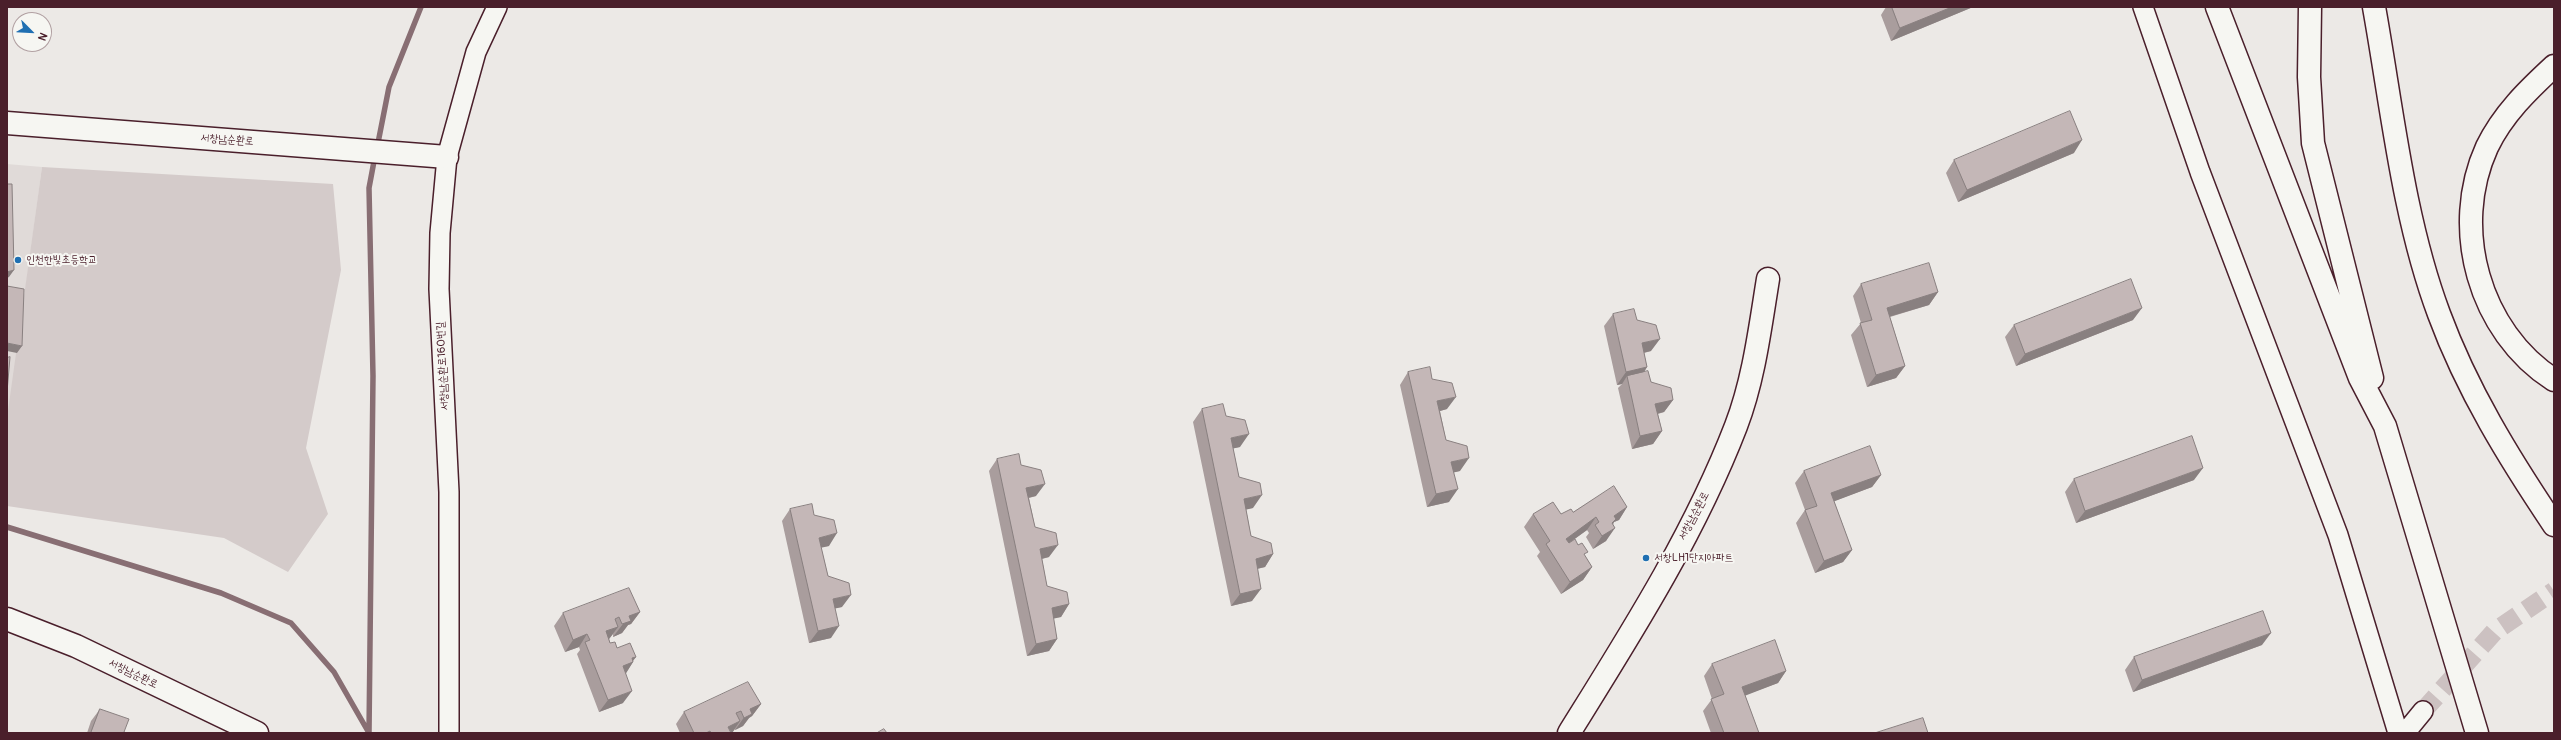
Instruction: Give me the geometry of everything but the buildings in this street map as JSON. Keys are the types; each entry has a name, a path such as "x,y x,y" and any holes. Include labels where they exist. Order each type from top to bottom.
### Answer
{"main road":[{"path":"2217,7 2360,378 2385,426"},
{"path":"2310,7 2309,77 2313,143 2385,426 2477,733"},
{"path":"2374,7 2413,227 2438,313 2468,384 2514,465 2554,525"},
{"path":"2554,66 2518,98 2487,147 2471,198 2471,239 2480,285 2505,334 2537,369 2554,380"},
{"name":"서창남순환로","path":"7,123 363,150 423,157 446,157"},
{"name":"서창남순환로","path":"1569,733 1637,623 1708,492 1737,425 1752,373 1768,279"},
{"name":"서창남순환로","path":"7,619 76,646 257,733"}],"street":[{"name":"서창남순환로160번길","path":"450,733 449,492 439,289 440,233 446,157 476,52 497,7"},
{"path":"2143,7 2200,172 2338,535 2398,733"},
{"path":"2405,733 2423,711"}],"shaded area":[{"name":"인천한빛초등학교","path":"7,164 42,167 7,425"},
{"path":"42,167 333,184 341,270 306,448 328,514 288,572 224,538 7,506 7,418"}],"waterway":[{"path":"377,148 389,87 421,7"},
{"path":"369,733 373,376 369,188 375,156"},
{"path":"7,527 221,593 291,623 334,672 369,733"}],"tunnel":[{"path":"2423,711 2495,631 2554,591"}],"place":[{"name":"인천한빛초등학교","path":"18,260"},
{"name":"서창LH1단지아파트","path":"1646,558"}]}
